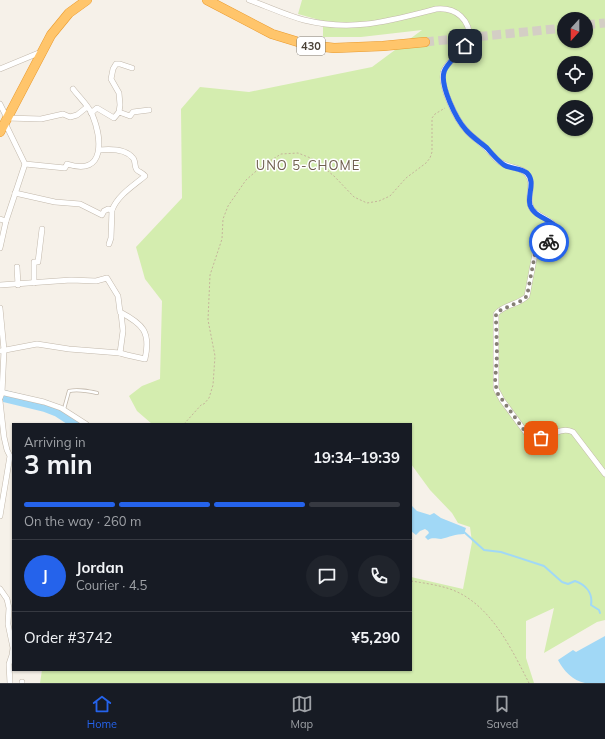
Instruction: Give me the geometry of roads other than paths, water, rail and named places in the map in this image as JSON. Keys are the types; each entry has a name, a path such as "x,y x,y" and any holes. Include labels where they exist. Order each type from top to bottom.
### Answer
{"highway":[{"path":"3,125 41,52 59,24 69,13 87,0"},
{"name":"430","path":"208,0 272,34 308,45 334,48 383,46 425,42"}],"street":[{"path":"249,0 302,19 334,25 359,26 373,24 445,8 459,15 468,25 470,40 444,69 444,84 451,104 467,131 486,147 499,161 506,166 523,171 527,174 531,183 529,200 532,209 540,216 553,223 556,230 556,235 553,239 535,254 527,296 523,300 503,308 496,314 497,355 495,383 498,394 527,434 531,437 536,439 541,438 562,430 573,432 605,474"},
{"path":"0,69 41,52"},
{"path":"91,113 97,108 114,118 119,112 120,105 119,93 111,79 113,69 116,64 132,68"},
{"path":"25,164 65,168 67,164 83,167 95,161 99,150 96,126 91,113 73,89"},
{"path":"0,104 3,125 25,164"},
{"path":"3,125 62,114 70,117 77,115 87,108"},
{"path":"119,112 130,116 133,112 149,110"},
{"path":"99,150 117,150 131,156 134,159 137,170 145,176 118,199 112,210 111,238 109,244"},
{"path":"0,248 14,193 25,164"},
{"path":"14,193 54,202 80,204 102,215 104,211 108,209 112,210"},
{"path":"0,219 6,221"},
{"path":"34,284 34,262 38,262 42,229"},
{"path":"18,267 18,285"},
{"path":"0,285 34,284 71,280 85,282 108,278 118,296 120,312 122,313 123,331 120,353"},
{"path":"0,308 2,350 1,395 44,402 64,409 85,423"},
{"path":"2,350 37,344 69,349 120,353 145,359 148,346 142,326 122,313"},
{"path":"0,401 4,436 7,450 12,457 0,516"},
{"path":"0,589 7,599 9,608 8,624 12,643"},
{"path":"10,683 9,664 12,656"}],"lane":[{"path":"64,409 69,391 85,390 97,394"}],"water":[{"path":"412,506 417,511 430,515 434,513 441,518 466,528 464,534 441,539 433,538 428,540 425,537 429,533 425,529 416,535 412,532"},
{"path":"605,636 605,683 581,682 576,680 563,668 558,660 573,650 576,652"}],"waterway":[{"path":"0,395 45,406 58,411 76,423"},
{"path":"464,532 484,550 501,552 544,566 562,582 568,584 575,581 582,585 590,593 591,605 599,610 600,613"}],"tunnel":[{"path":"593,24 605,23"},
{"path":"425,42 557,29"}],"district":[{"name":"UNO 5-CHOME","path":"308,165"}]}
